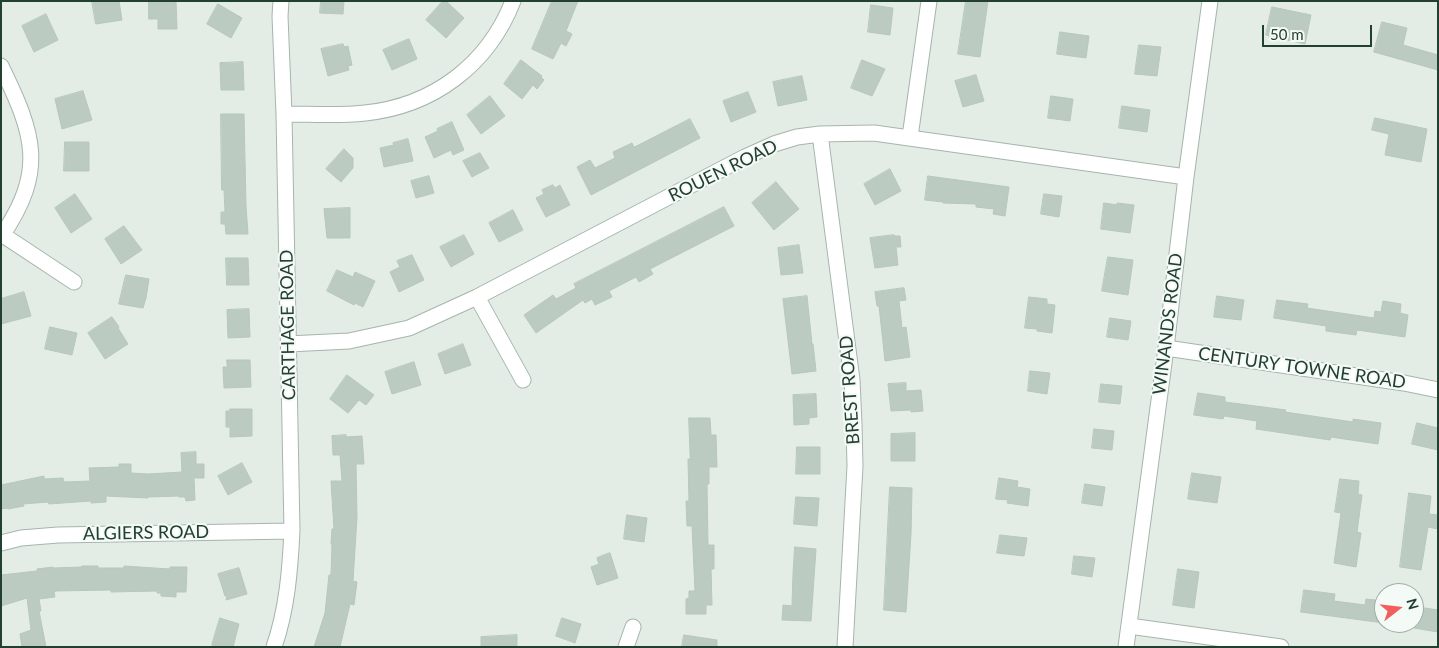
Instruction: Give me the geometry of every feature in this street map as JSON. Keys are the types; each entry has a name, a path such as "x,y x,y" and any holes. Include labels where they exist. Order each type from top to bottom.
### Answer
{"street":[{"name":"CARTHAGE ROAD","path":"274,647 286,601 290,572 292,531 281,1"},
{"path":"284,114 365,113 409,103 432,94 455,78 487,48 498,32 513,1"},
{"path":"910,137 929,1"},
{"name":"WINANDS ROAD","path":"1126,647 1210,1"},
{"path":"1,66 17,99 28,129 31,148 29,184 24,199 2,236 74,282"},
{"name":"ROUEN ROAD","path":"288,344 349,341 409,328 477,297 745,157 774,144 797,137 820,134 874,133 1186,177"},
{"name":"BREST ROAD","path":"820,134 852,380 855,466 845,647"},
{"path":"477,297 523,380"},
{"name":"CENTURY TOWNE ROAD","path":"1166,348 1404,382 1438,390"},
{"name":"ALGIERS ROAD","path":"1,543 21,538 58,535 292,531"},
{"path":"626,647 633,626"},
{"path":"1129,626 1281,647"}],"building":[{"path":"92,1 119,1 122,20 96,24"},
{"path":"149,1 176,1 177,29 158,29 158,19 149,19"},
{"path":"321,1 344,1 343,14 320,13"},
{"path":"443,1 446,1 464,18 446,38 426,20"},
{"path":"552,1 578,1 566,31 572,34 566,46 561,43 553,59 532,49"},
{"path":"966,1 988,1 980,57 958,54"},
{"path":"218,4 242,18 231,38 207,24"},
{"path":"871,5 893,8 890,35 868,32"},
{"path":"1272,7 1311,15 1305,44 1266,35"},
{"path":"46,14 58,40 34,52 22,26"},
{"path":"1382,22 1407,28 1403,45 1438,55 1438,70 1374,52"},
{"path":"1060,32 1089,36 1086,58 1057,54"},
{"path":"409,39 417,59 392,70 383,50"},
{"path":"343,44 344,47 348,46 352,65 348,66 349,70 328,76 321,49"},
{"path":"1139,45 1161,47 1157,76 1135,74"},
{"path":"521,60 542,76 544,80 537,89 533,85 522,99 504,84"},
{"path":"862,60 885,69 872,96 851,88"},
{"path":"243,62 244,90 221,90 220,63"},
{"path":"976,75 984,101 963,107 955,81"},
{"path":"802,76 807,100 778,106 773,82"},
{"path":"83,91 92,120 62,129 55,99"},
{"path":"748,92 756,112 731,122 723,101"},
{"path":"490,96 505,116 481,134 467,115"},
{"path":"1051,96 1073,99 1070,121 1048,118"},
{"path":"1122,106 1150,110 1147,132 1119,128"},
{"path":"221,114 244,114 248,234 226,234 225,224 221,224 221,212 225,212 224,190 222,190"},
{"path":"1375,118 1427,129 1421,162 1385,155 1389,134 1372,130"},
{"path":"690,119 700,138 591,195 577,167 590,160 595,168 615,158 613,152 632,143 634,147"},
{"path":"452,122 464,150 453,155 451,150 434,158 425,137"},
{"path":"408,139 413,161 384,167 380,148"},
{"path":"65,142 89,142 89,171 64,171"},
{"path":"344,149 353,158 353,168 341,182 326,169"},
{"path":"480,153 489,168 472,177 463,161"},
{"path":"890,169 901,191 875,205 864,184"},
{"path":"429,176 434,193 416,198 411,181"},
{"path":"928,176 1009,187 1005,216 993,214 994,209 976,207 976,204 943,203 925,200"},
{"path":"776,182 799,209 774,230 752,203"},
{"path":"553,185 555,188 560,185 570,205 546,217 536,198 544,194 542,190"},
{"path":"75,194 92,219 71,233 55,208"},
{"path":"1044,194 1062,196 1059,217 1041,214"},
{"path":"1104,203 1134,205 1130,233 1101,229"},
{"path":"724,207 734,226 650,269 653,274 639,282 636,277 609,291 612,297 595,305 592,299 585,303 583,300 536,333 524,315 553,295 556,299 576,288 574,284"},
{"path":"350,208 350,238 327,238 324,209"},
{"path":"513,210 523,230 499,242 489,223"},
{"path":"124,226 142,250 121,264 105,239"},
{"path":"464,235 474,254 451,267 440,247"},
{"path":"900,236 901,247 896,247 898,265 875,268 870,238"},
{"path":"799,245 803,273 781,275 778,248"},
{"path":"412,255 424,280 399,292 390,272 400,267 397,261"},
{"path":"1108,257 1133,260 1128,295 1102,291"},
{"path":"226,258 248,258 249,285 227,285"},
{"path":"337,270 353,277 355,272 375,281 363,307 355,303 354,305 327,291"},
{"path":"126,275 149,279 143,308 119,304"},
{"path":"904,288 906,300 899,301 902,328 906,327 910,357 885,361 879,306 877,306 875,292"},
{"path":"24,292 31,316 1,324 1,299"},
{"path":"807,296 816,371 792,374 783,299"},
{"path":"1217,296 1244,300 1241,320 1214,317"},
{"path":"1029,297 1047,299 1047,304 1055,305 1052,333 1025,328"},
{"path":"1277,300 1308,304 1307,308 1374,318 1375,311 1381,312 1383,301 1401,304 1400,313 1408,315 1405,337 1357,330 1356,335 1326,331 1326,326 1274,318"},
{"path":"249,309 250,337 228,338 227,310"},
{"path":"112,317 128,344 105,359 88,333"},
{"path":"1110,318 1131,321 1128,340 1107,337"},
{"path":"50,327 77,333 72,355 45,349"},
{"path":"463,344 471,365 445,374 438,354"},
{"path":"227,360 250,360 251,387 224,388 223,367 227,367"},
{"path":"414,362 421,385 392,394 385,372"},
{"path":"1030,371 1050,373 1047,394 1028,391"},
{"path":"347,375 374,395 366,405 359,400 348,413 330,399"},
{"path":"906,383 906,391 921,390 923,411 891,411 888,384"},
{"path":"1101,384 1122,386 1120,404 1099,402"},
{"path":"1198,393 1225,397 1225,402 1286,410 1285,412 1353,422 1353,419 1381,423 1378,444 1331,437 1330,440 1256,429 1257,421 1224,416 1223,419 1194,415"},
{"path":"816,394 817,417 809,418 809,424 794,425 793,395"},
{"path":"230,409 252,409 252,436 230,437 230,427 226,427 226,411 230,411"},
{"path":"689,418 710,418 711,435 716,435 717,467 709,467 709,484 707,484 708,545 714,545 714,569 711,569 712,605 706,605 706,614 686,614 686,599 689,598 689,591 695,591 692,526 687,526 686,501 689,501"},
{"path":"1417,423 1438,428 1438,450 1412,444"},
{"path":"1094,429 1114,431 1112,450 1092,448"},
{"path":"915,433 915,461 891,461 891,434"},
{"path":"346,435 346,437 362,436 364,464 356,464 357,517 353,581 357,582 354,605 350,604 340,647 314,647 325,613 329,575 331,575 331,544 332,529 334,529 331,481 342,481 340,455 333,455 332,436"},
{"path":"797,447 820,447 820,474 796,474"},
{"path":"196,452 196,464 204,464 204,478 194,478 195,500 186,501 185,497 179,496 148,498 106,496 106,502 91,503 91,501 49,504 48,502 23,504 24,506 1,509 1,485 44,476 44,479 63,478 64,482 90,481 89,468 119,467 119,464 131,464 131,473 182,472 181,453"},
{"path":"242,463 252,482 228,495 218,476"},
{"path":"1192,473 1221,477 1217,503 1188,499"},
{"path":"999,478 1018,481 1017,487 1030,489 1028,506 1007,503 1008,500 996,499"},
{"path":"1340,479 1359,481 1358,494 1362,495 1357,532 1361,533 1356,567 1334,563 1341,513 1335,512"},
{"path":"1085,484 1105,487 1102,506 1082,503"},
{"path":"890,487 912,488 906,612 884,610"},
{"path":"1409,493 1431,496 1429,514 1438,515 1438,529 1428,527 1421,570 1400,567"},
{"path":"796,497 819,498 817,526 794,524"},
{"path":"627,515 647,518 644,542 624,539"},
{"path":"1000,535 1027,538 1024,556 997,553"},
{"path":"795,547 816,549 811,621 782,620 783,605 792,606"},
{"path":"610,553 618,578 597,585 591,567 599,564 597,558"},
{"path":"1074,556 1095,558 1092,577 1072,574"},
{"path":"53,567 170,569 170,567 187,567 186,592 176,592 176,597 161,596 161,593 157,593 157,591 56,591 54,592 55,597 39,599 41,611 39,611 46,647 22,647 20,634 31,630 27,598 1,606 1,575 37,571 37,569"},
{"path":"239,568 247,594 226,600 227,596 225,596 218,574"},
{"path":"1178,569 1199,572 1194,608 1173,605"},
{"path":"1304,590 1335,594 1334,601 1365,605 1366,599 1374,600 1374,622 1301,612"},
{"path":"1424,608 1438,610 1438,632 1424,630"},
{"path":"220,618 239,624 233,647 212,645"},
{"path":"562,618 581,624 575,643 556,636"},
{"path":"517,635 517,647 481,647 481,637"},
{"path":"684,635 717,640 717,647 682,647"}]}
